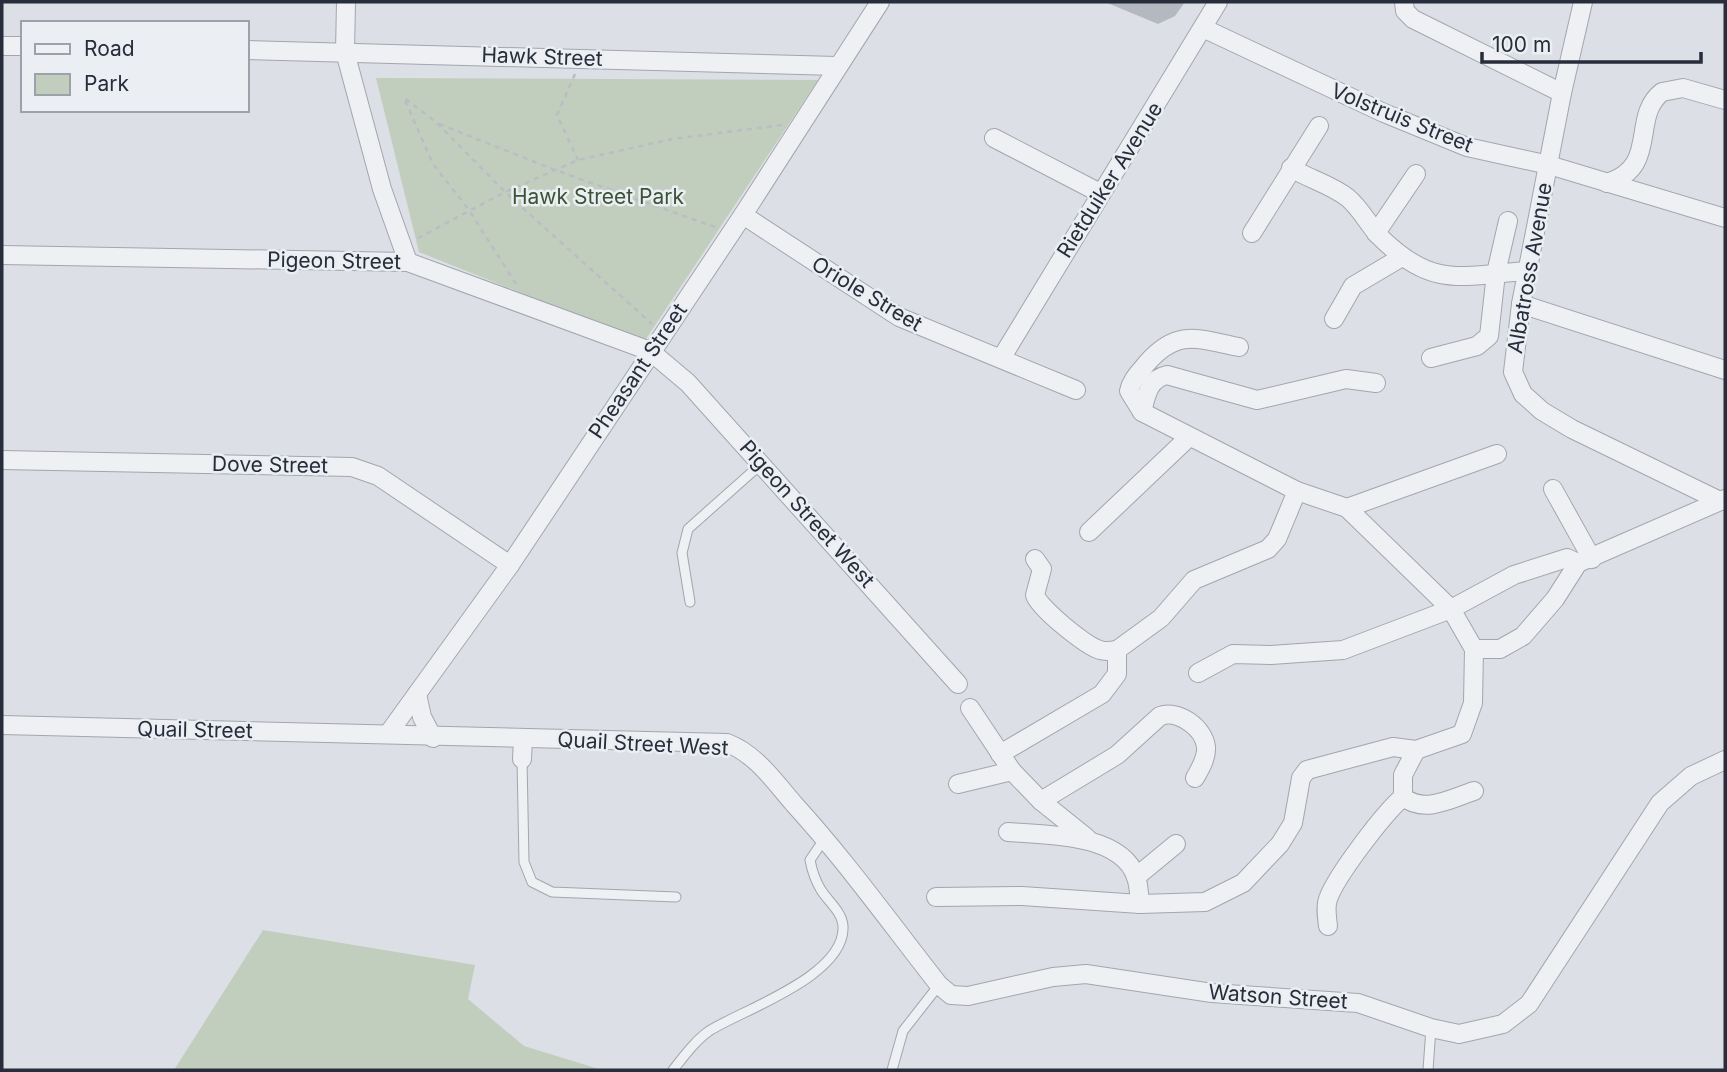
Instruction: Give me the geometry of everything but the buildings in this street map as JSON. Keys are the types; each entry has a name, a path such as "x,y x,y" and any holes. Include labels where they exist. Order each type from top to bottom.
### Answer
{"street":[{"path":"346,2 345,52 382,189 405,254"},
{"name":"Pheasant Street","path":"388,734 510,565 743,215 880,2"},
{"name":"Rietduiker Avenue","path":"1002,358 1100,193 1205,29 1219,2"},
{"path":"1404,2 1405,11 1413,19 1562,93"},
{"name":"Albatross Avenue","path":"1578,3 1521,304 1513,372 1517,385 1528,400 1572,429 1722,500"},
{"name":"Volstruis Street","path":"1205,29 1372,108 1467,147 1549,165 1725,218"},
{"path":"2,46 21,46"},
{"name":"Hawk Street","path":"248,50 837,66"},
{"path":"1607,183 1622,179 1632,171 1652,106 1662,92 1683,88 1725,100"},
{"path":"1251,233 1319,126"},
{"path":"994,138 1100,193"},
{"path":"1291,168 1348,198 1376,233 1402,257 1452,278 1527,271"},
{"path":"1376,233 1416,174"},
{"name":"Oriole Street","path":"743,215 899,317 1076,390"},
{"path":"1431,358 1477,346 1489,336 1496,274 1508,221"},
{"name":"Pigeon Street","path":"2,255 405,254 650,351"},
{"path":"1334,319 1353,286 1402,257"},
{"path":"1521,304 1725,370"},
{"path":"936,897 1022,896 1140,904 1205,902 1243,884 1266,862 1288,834 1296,813 1301,778 1315,766 1393,747 1416,750 1456,738 1467,725 1474,704 1474,649 1451,609 1347,508 1297,491 1188,438 1142,412 1133,401 1130,387 1149,361 1169,343 1193,338 1239,347"},
{"name":"Pigeon Street West","path":"650,351 688,383 958,684"},
{"path":"1142,412 1151,385 1157,378 1167,375 1257,400 1346,379 1376,383"},
{"path":"1089,532 1188,438"},
{"path":"1347,508 1497,454"},
{"name":"Dove Street","path":"2,460 352,467 379,476 510,565"},
{"path":"1553,489 1586,561"},
{"path":"1035,559 1042,569 1035,595 1042,606 1095,648 1108,652 1117,650 1161,618 1194,580 1268,549 1277,539 1297,491"},
{"path":"1474,649 1500,649 1517,641 1586,561 1722,500"},
{"path":"1199,673 1233,653 1271,655 1343,650 1451,609 1488,588 1535,568 1567,558 1586,561"},
{"path":"1000,754 1102,694 1117,674 1117,650"},
{"path":"417,694 422,717 433,738"},
{"path":"970,708 1012,771 1041,801 1087,838 1126,862 1136,877 1140,904"},
{"path":"1041,801 1117,755 1160,716 1168,713 1186,720 1205,740 1206,753 1195,778"},
{"name":"Quail Street","path":"2,725 388,734"},
{"name":"Quail Street West","path":"388,734 433,738 727,743 748,754 762,767 825,838 945,990"},
{"path":"523,739 523,759"},
{"path":"1328,926 1326,906 1331,890 1385,813 1403,797 1403,775 1416,750"},
{"name":"Watson Street","path":"945,990 968,996 1053,977 1086,974 1212,993 1357,1003 1431,1028 1459,1034 1503,1024 1518,1015 1538,990 1666,796 1691,776 1725,760"},
{"path":"958,784 1012,771"},
{"path":"1403,797 1421,807 1474,791"},
{"path":"1008,832 1087,838"},
{"path":"1136,877 1176,844"}],"lane":[{"path":"690,602 682,553 688,529 761,464"},
{"path":"523,759 524,862 531,882 552,892 676,897"},
{"path":"673,1070 697,1041 711,1030 768,1002 808,977 821,966 842,938 841,917 821,890 810,860 825,838"},
{"path":"892,1070 903,1031 945,990"},
{"path":"1428,1070 1431,1028"}],"path":[{"path":"578,160 557,115 582,59"},
{"path":"517,285 469,211 433,164 404,98 436,122 505,192 662,333"},
{"path":"436,122 555,170 731,232"},
{"path":"405,254 469,211 578,160 672,139 801,123"}],"green space":[{"name":"Hawk Street Park","path":"376,78 818,80 644,342 419,252"},
{"path":"263,930 475,965 468,999 524,1046 602,1070 174,1070"}]}
